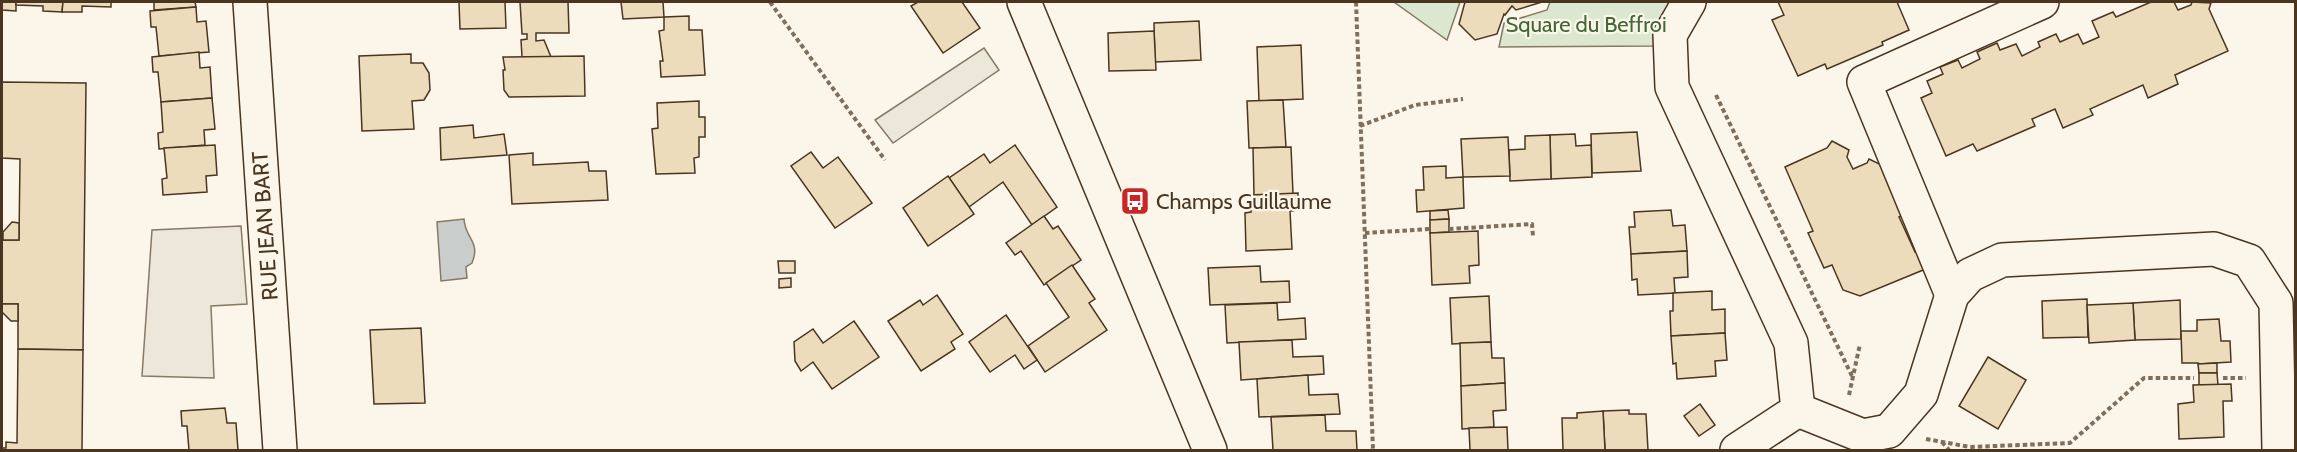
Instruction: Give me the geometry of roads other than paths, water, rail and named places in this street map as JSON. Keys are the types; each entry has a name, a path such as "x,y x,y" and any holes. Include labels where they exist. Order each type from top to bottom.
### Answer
{"street":[{"name":"RUE JEAN BART","path":"250,2 280,450"},
{"path":"1024,2 1210,450"},
{"path":"1689,2 1670,35 1672,87 1791,342 1798,410"},
{"path":"1952,295 1864,82 2042,2"},
{"path":"1798,410 1866,436 1921,394 1952,295 1970,275 2002,260 2214,249 2249,261 2276,303 2279,450"},
{"path":"1737,450 1798,410"}],"place":[{"name":"Champs Guillaume","path":"1135,201"}],"park label":[{"name":"Square du Beffroi","path":"1586,24"}]}
